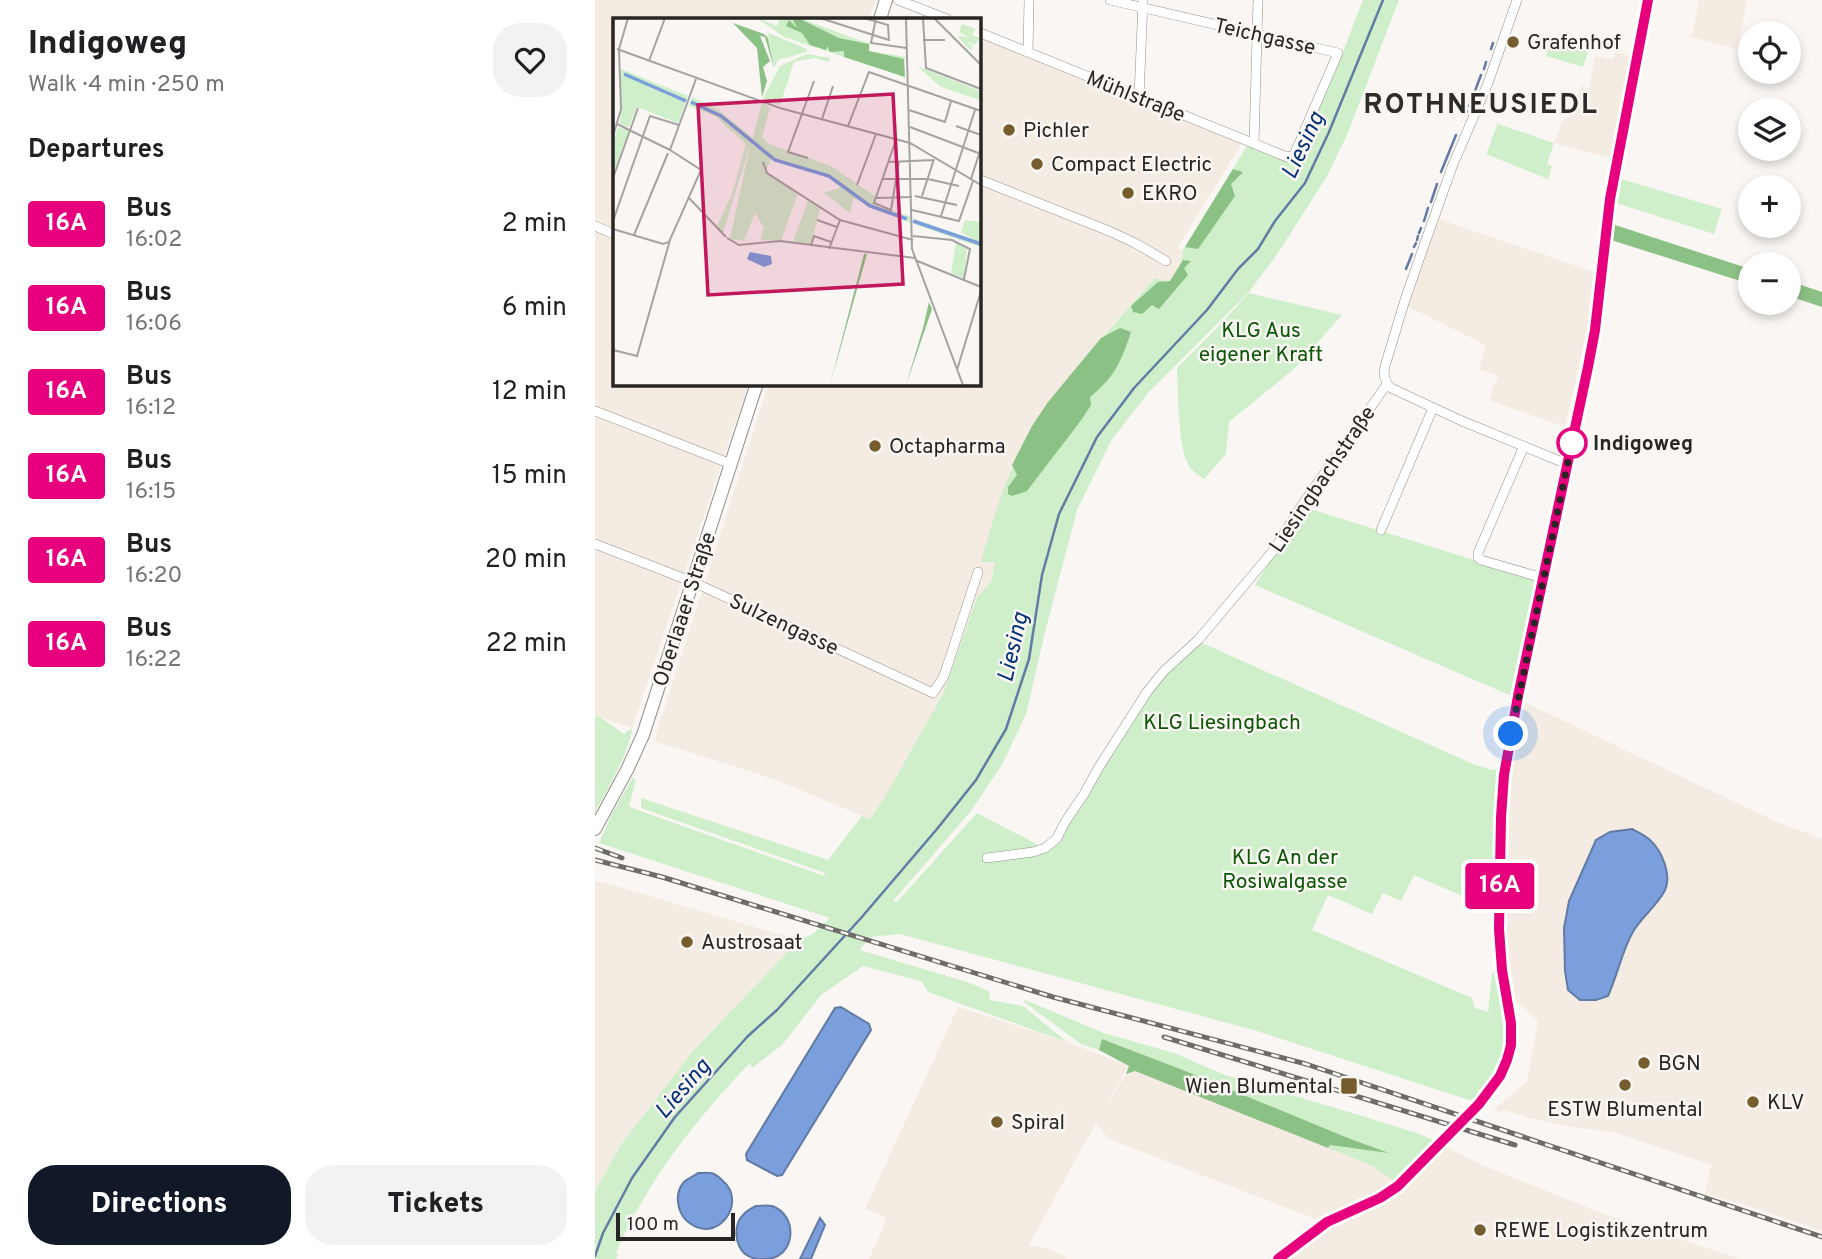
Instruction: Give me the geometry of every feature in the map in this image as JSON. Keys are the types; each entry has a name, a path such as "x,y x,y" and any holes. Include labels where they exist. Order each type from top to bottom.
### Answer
{"main road":[{"path":"880,18 886,0"},
{"name":"Oberlaaer Straße","path":"595,829 643,734 756,385"}],"street":[{"path":"898,0 944,18"},
{"path":"1028,0 1028,52"},
{"name":"Teichgasse","path":"1110,0 1142,4 1338,53 1294,155"},
{"path":"1254,144 1258,0"},
{"name":"Liesingbachstraße","path":"987,858 1033,852 1045,848 1057,838 1147,692 1164,671 1199,639 1265,561 1387,384 1385,366 1407,293 1452,167 1488,83 1517,0"},
{"path":"1278,1259 1327,1222 1390,1192 1479,1104 1500,1076 1507,1060 1511,1045 1511,1023 1499,941 1501,804 1504,775 1514,714 1591,355 1610,199 1648,0"},
{"path":"1139,97 1142,4"},
{"name":"Mühlstraße","path":"980,33 1287,157 1294,155"},
{"path":"980,180 1109,231 1166,261"},
{"path":"595,226 613,234"},
{"path":"1387,384 1433,408 1567,464"},
{"path":"1381,530 1433,408"},
{"path":"595,411 731,464"},
{"path":"1524,446 1478,557 1543,578"},
{"name":"Sulzengasse","path":"595,544 693,582 933,693 944,676 978,572"}],"shaded area":[{"path":"595,0 876,0 869,18 613,18 613,385 748,385 632,728 595,715"},
{"path":"1699,0 1747,0 1743,21 1738,21 1737,49 1692,37"},
{"path":"980,38 1242,143 1177,248 1183,250 1183,260 1172,280 1168,282 1155,278 1101,338 1048,402 1032,426 1012,465 982,561 995,562 991,582 977,597 944,692 870,819 771,778 654,741 768,385 980,385"},
{"path":"1615,52 1633,57 1613,159 1554,143 1581,86 1589,89 1595,57 1613,59"},
{"path":"1439,219 1597,273 1565,427 1489,400 1498,376 1479,369 1486,345 1407,306"},
{"path":"1524,702 1777,822 1822,839 1822,1231 1705,1194 1711,1165 1616,1133 1567,1126 1505,1110 1494,1110 1527,1081 1538,1022 1516,1000 1507,942 1507,798 1514,742"},
{"path":"595,881 799,940 692,1052 620,1146 595,1192"},
{"path":"958,1007 1067,1042 1128,1066 1099,1119 1126,1074 1135,1071 1371,1165 1395,1182 1433,1140 1480,1164 1604,1214 1741,1259 1268,1259 1318,1220 1109,1139 1096,1123 1027,1248 1048,1248 1069,1259 869,1259 887,1218 865,1209"}],"green space":[{"path":"1363,0 1399,0 1347,135 1327,176 1278,253 1248,293 1148,393 1112,439 1077,510 1026,714 1003,763 971,811 893,901 897,902 977,813 1044,848 1047,846 1162,679 1200,642 1473,764 1492,770 1502,769 1490,908 1414,875 1401,901 1383,893 1372,914 1328,895 1312,930 1472,998 1475,1008 1488,1012 1492,973 1495,972 1504,1026 1501,1055 1495,1069 1472,1101 1257,1031 900,934 870,937 860,950 970,983 990,992 989,1000 1023,1006 1067,1042 928,992 921,981 863,966 821,995 782,1045 752,1068 750,1063 730,1084 692,1128 658,1175 616,1252 616,1259 595,1259 595,1192 620,1146 692,1052 799,940 813,934 830,918 599,843 633,777 636,781 629,805 632,808 824,876 825,873 641,808 641,798 828,860 862,816 870,819 944,692 977,597 991,582 995,562 981,562 1002,493 1032,427 1063,384 1155,278 1168,282 1175,275 1183,250 1247,146 1299,164 1305,152 1302,146 1334,75"},
{"path":"1551,40 1588,51 1583,67 1546,56"},
{"path":"1495,123 1554,143 1547,164 1552,166 1548,179 1486,154 1492,140 1490,137 1492,138 1497,126"},
{"path":"1233,169 1243,172 1231,184 1235,196 1198,249 1185,247"},
{"path":"1621,179 1722,209 1714,234 1616,203"},
{"path":"1612,224 1738,265 1738,280 1611,240"},
{"path":"1183,260 1191,261 1184,268 1188,275 1159,309 1152,305 1142,314 1133,312 1131,306 1158,282 1170,281"},
{"path":"1801,285 1822,292 1822,307 1801,300"},
{"name":"KLG Aus eigener Kraft","path":"1249,293 1342,315 1295,368 1229,422 1226,454 1204,479 1191,469 1182,445 1177,368"},
{"path":"1120,328 1131,332 1124,351 1111,375 1090,397 1091,405 1082,419 1027,491 1012,496 1008,494 1008,487 1017,475 1012,465 1048,402 1101,338"},
{"path":"1304,507 1538,580 1514,697 1255,585"},
{"path":"595,716 624,734 632,728 623,759 595,812"},
{"path":"1025,1000 1104,1033 1174,1053 1225,1075 1433,1140 1395,1182 1371,1165 1328,1148 1330,1144 1384,1151 1103,1039 1099,1050 1081,1044 1024,1002"},
{"path":"1102,1039 1389,1153 1330,1145 1328,1148 1135,1071 1126,1074 1129,1066 1099,1050"}],"water":[{"path":"1632,829 1648,838 1658,850 1665,864 1667,884 1630,938 1608,996 1596,1000 1580,1000 1568,990 1565,971 1564,928 1569,901 1596,840 1610,832"},
{"path":"841,1007 869,1024 871,1030 782,1175 777,1176 747,1160 746,1154 835,1008"},
{"path":"698,1173 711,1173 719,1177 730,1190 732,1200 726,1219 709,1229 698,1228 687,1221 679,1208 681,1186"},
{"path":"756,1206 772,1206 787,1218 790,1227 788,1245 775,1257 752,1258 739,1246 737,1235 740,1219"},
{"path":"820,1218 825,1225 811,1259 800,1259"}],"waterway":[{"name":"Liesing","path":"595,1256 603,1233 632,1178 675,1117 861,918 976,780 1006,729 1029,659 1042,575 1059,514 1097,437 1134,388 1207,310 1238,269 1258,249 1275,221 1305,183 1383,0"},
{"path":"1491,49 1493,43"},
{"path":"1484,69 1486,62"},
{"path":"1472,99 1481,75"},
{"path":"1469,106 1471,102"},
{"path":"1441,172 1456,135"},
{"path":"1431,202 1437,184"},
{"path":"1424,221 1428,208"},
{"path":"1419,233 1421,228"},
{"path":"1417,240 1418,236"},
{"path":"1414,247 1416,243"},
{"path":"1406,269 1412,254"}],"railway":[{"path":"595,848 622,858"},
{"path":"595,860 662,877 1053,997 1306,1064 1822,1237"},
{"path":"1164,1037 1515,1145"}],"bus line":[{"name":"16A","path":"1278,1259 1327,1222 1380,1198 1398,1186 1479,1104 1500,1076 1507,1060 1512,1035 1499,929 1504,775 1518,696 1595,330 1610,199 1648,0"}],"place":[{"name":"Grafenhof","path":"1513,42"},
{"name":"Pichler","path":"1009,130"},
{"name":"Compact Electric","path":"1037,164"},
{"name":"EKRO","path":"1128,193"},
{"name":"Indigoweg","path":"1572,443"},
{"name":"Octapharma","path":"875,446"},
{"name":"Austrosaat","path":"687,942"},
{"name":"BGN","path":"1644,1063"},
{"name":"ESTW Blumental","path":"1625,1085"},
{"name":"Wien Blumental","path":"1349,1086"},
{"name":"KLV","path":"1753,1102"},
{"name":"Spiral","path":"997,1122"},
{"name":"REWE Logistikzentrum","path":"1480,1230"}],"district":[{"name":"ROTHNEUSIEDL","path":"1481,103"}],"route":[{"path":"1511,734 1572,443"}],"park label":[{"name":"KLG Liesingbach","path":"1222,722"},
{"name":"KLG An der Rosiwalgasse","path":"1285,869"}]}
